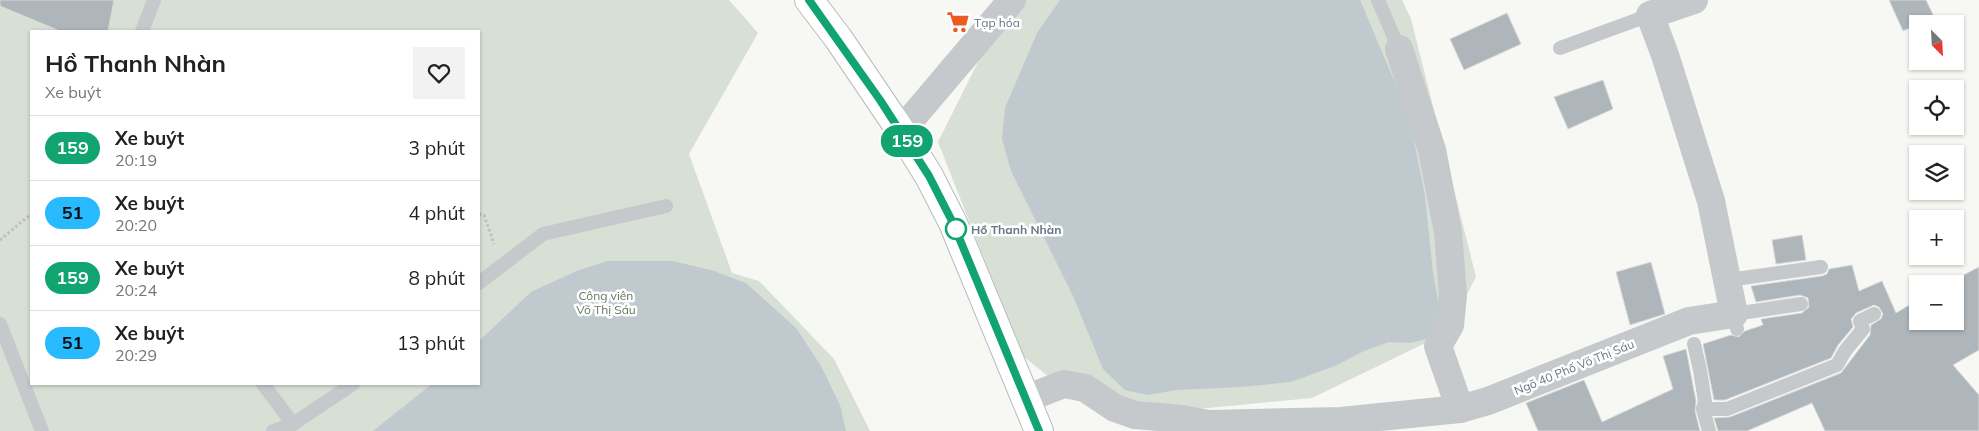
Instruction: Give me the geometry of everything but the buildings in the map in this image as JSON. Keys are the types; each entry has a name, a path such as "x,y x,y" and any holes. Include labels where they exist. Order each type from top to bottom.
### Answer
{"street":[{"path":"809,0 838,38 929,176 953,223 1039,431"},
{"path":"901,131 1012,0"},
{"path":"1694,0 1650,15 1665,55 1711,201 1736,321"},
{"path":"1399,49 1432,150 1448,232 1453,295 1452,310 1450,325 1438,346 1460,409"},
{"name":"Ngõ 40 Phố Võ Thị Sáu","path":"1025,399 1064,384 1085,388 1115,408 1135,415 1209,424 1341,421 1460,409 1488,401 1689,321 1736,321"}],"lane":[{"path":"142,30 154,0"},
{"path":"1378,0 1399,49"},
{"path":"1560,48 1650,15"},
{"path":"480,283 543,234 666,206"},
{"path":"1728,280 1821,267"},
{"path":"1736,321 1802,304"},
{"path":"1703,409 1727,409 1837,365 1845,351 1863,329 1860,321 1874,314"},
{"path":"0,324 26,375 42,431"},
{"path":"1694,344 1706,402 1703,409 1709,431"},
{"path":"264,385 292,424"},
{"path":"273,431 292,424 351,385"}],"path":[{"path":"480,214 484,215 501,266"},
{"path":"0,240 30,215"}],"green space":[{"name":"Công viên Võ Thị Sáu","path":"0,0 729,0 758,33 689,154 732,273 759,281 834,359 870,431 0,431"},
{"name":"Hồ Thanh Nhàn","path":"1007,0 1402,0 1411,19 1476,277 1446,333 1312,398 1157,413 1078,401 1022,355 938,142"}],"shaded area":[{"name":"Hồ Thanh Nhàn","path":"1060,0 1360,0 1409,116 1425,196 1433,273 1439,306 1438,326 1426,339 1410,343 1389,342 1364,351 1337,365 1291,382 1177,390 1147,395 1125,390 1103,369 1073,296 1011,171 1002,139 1005,108 1037,33"},
{"path":"608,261 673,261 714,271 746,283 796,328 821,366 840,405 846,431 373,431 431,385 480,385 480,340 531,292 579,270"}],"bus line":[{"name":"159","path":"809,0 838,38 929,176 953,223 1039,431"}],"place":[{"name":"Tạp hóa","path":"958,22"},
{"name":"Hồ Thanh Nhàn","path":"956,229"}]}
